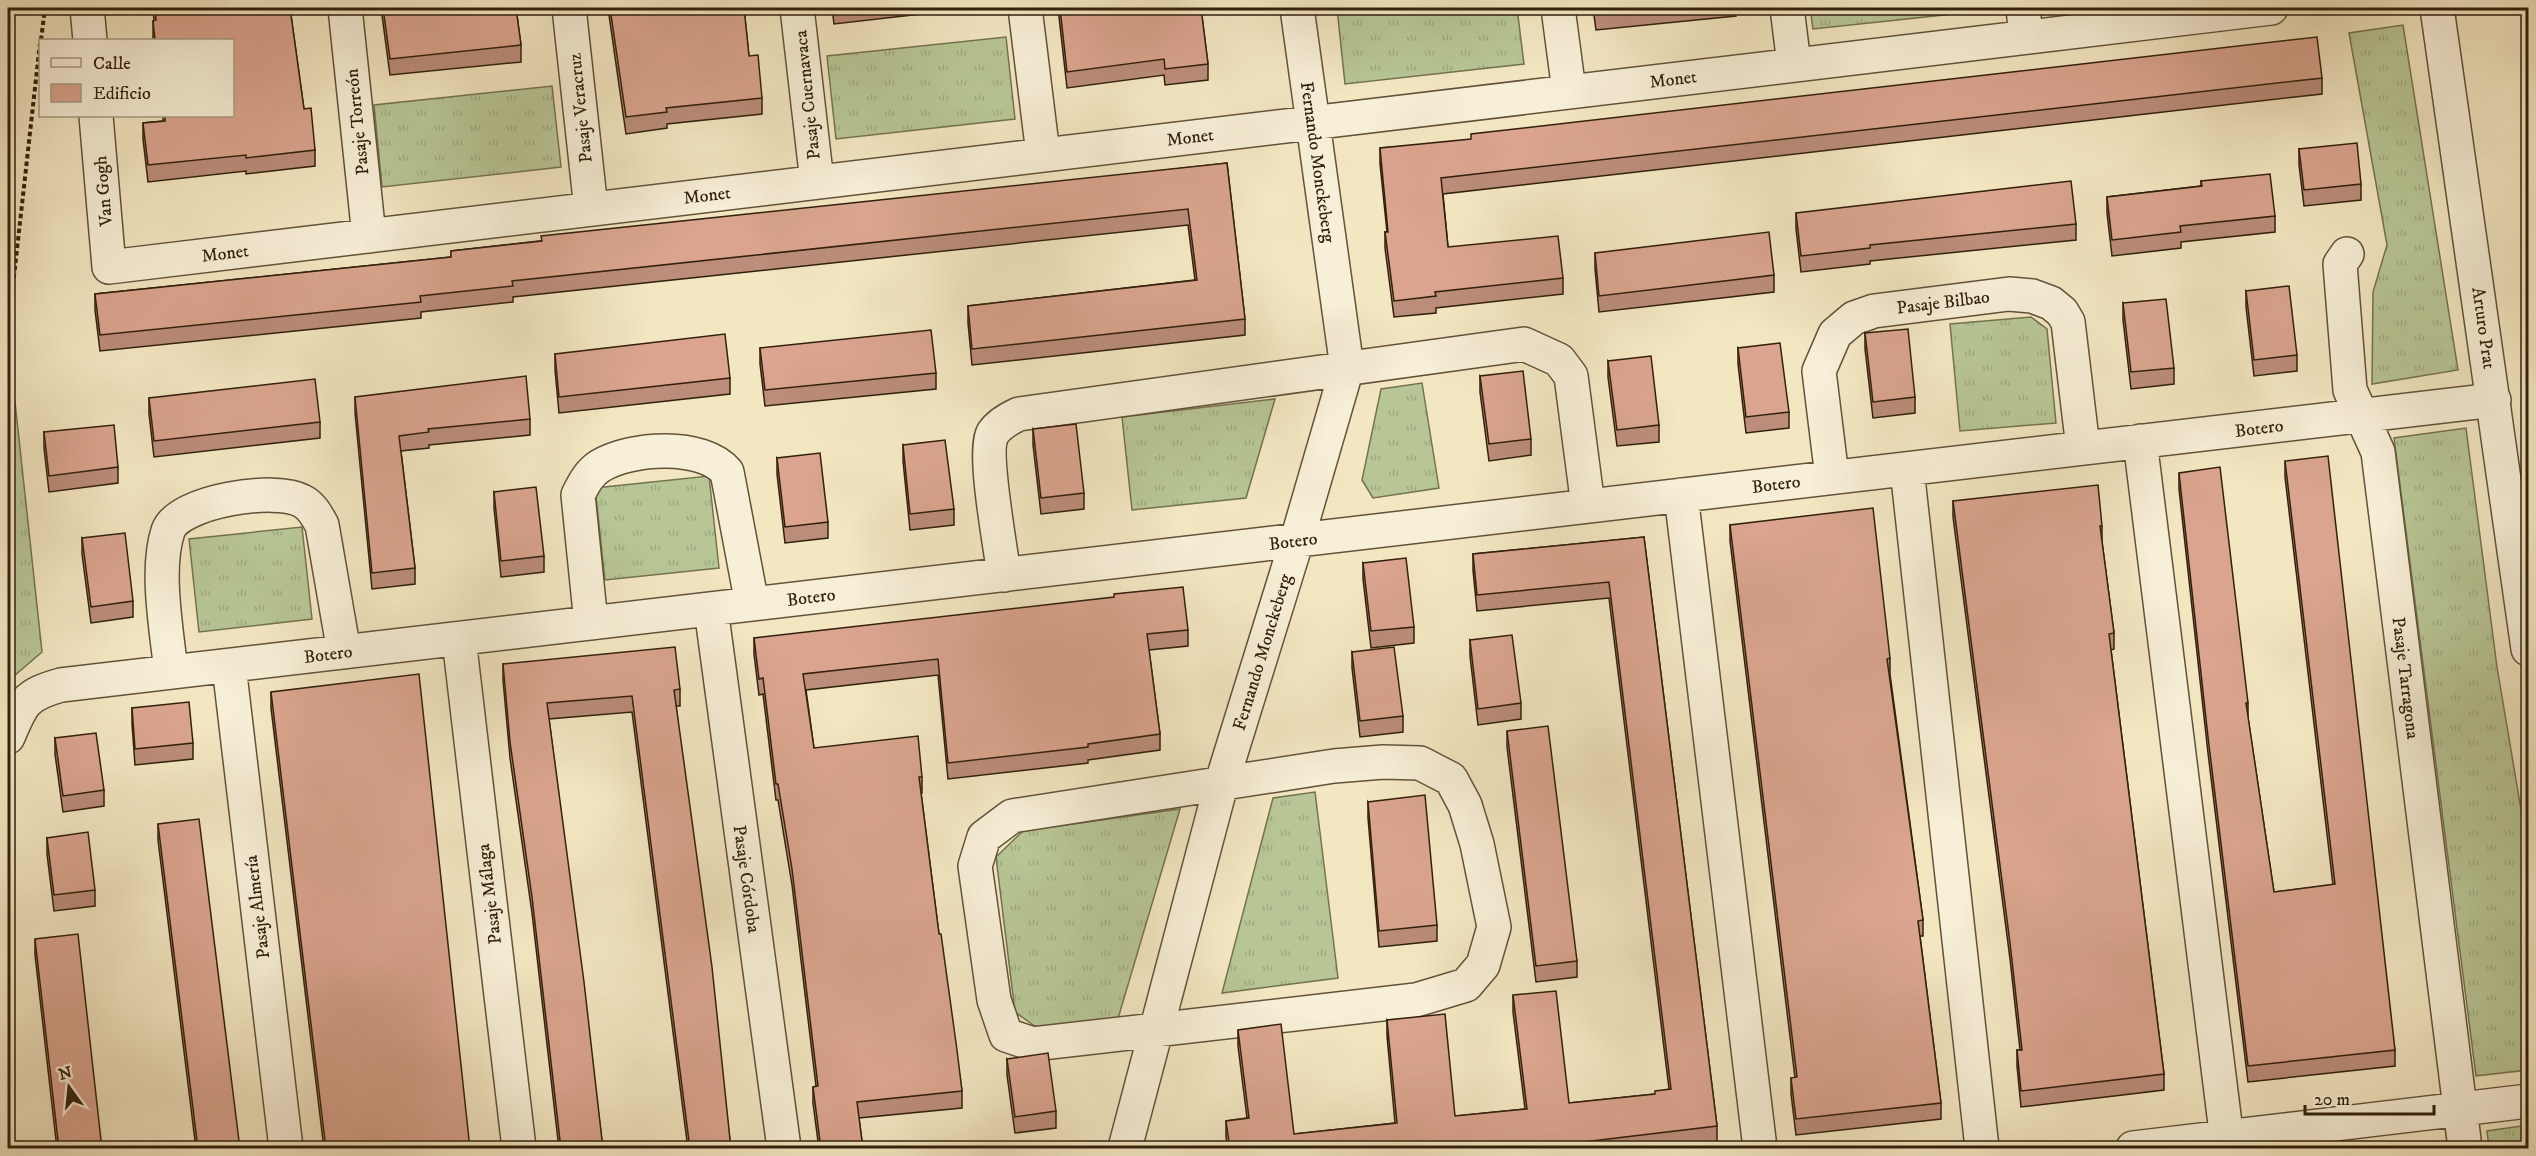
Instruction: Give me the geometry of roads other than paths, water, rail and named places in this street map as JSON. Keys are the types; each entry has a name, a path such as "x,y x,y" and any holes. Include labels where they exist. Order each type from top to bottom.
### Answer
{"street":[{"path":"87,8 90,39"},
{"name":"Pasaje Torreón","path":"345,8 369,236"},
{"name":"Pasaje Veracruz","path":"569,8 591,209"},
{"name":"Pasaje Cuernavaca","path":"797,8 817,182"},
{"path":"1025,8 1043,154"},
{"name":"Fernando Monckeberg","path":"1125,1149 1221,785 1297,540 1347,368 1298,8"},
{"path":"1558,8 1569,91"},
{"path":"1786,8 1794,64"},
{"name":"Monet","path":"109,267 1794,64 2024,22 2258,8"},
{"name":"Arturo Prat","path":"2438,8 2529,649"},
{"name":"Van Gogh","path":"96,117 109,267"},
{"name":"Pasaje Tarragona","path":"2347,254 2340,264 2350,390 2378,452 2465,1149"},
{"name":"Pasaje Bilbao","path":"1832,477 1819,371 1835,334 1854,318 1874,311 2009,294 2032,296 2051,303 2062,312 2068,322 2083,448"},
{"path":"1004,575 988,454 992,434 1006,420 1019,414 1524,344 1542,350 1559,360 1571,376 1588,506"},
{"name":"Botero","path":"8,737 19,711 37,692 93,681 2494,400"},
{"path":"2140,441 2228,1143"},
{"path":"591,623 578,495 588,476 601,465 650,453 690,452 714,460 727,472 752,604"},
{"path":"1906,469 1982,1149"},
{"path":"171,672 164,587 164,550 169,529 177,518 202,508 261,494 301,500 311,507 322,525 344,652"},
{"path":"1681,495 1760,1149"},
{"name":"Pasaje Córdoba","path":"711,609 784,1149"},
{"name":"Pasaje Málaga","path":"459,639 519,1149"},
{"name":"Pasaje Almería","path":"229,666 286,1149"},
{"path":"1383,762 1420,763 1451,779 1465,805 1477,844 1494,927 1483,965 1466,985 1416,1000 1033,1044 1006,1035 994,1000 975,866 984,837 1012,816 1221,785 1334,766 1383,762"},
{"path":"2133,1149 2228,1143 2529,1101"}]}
